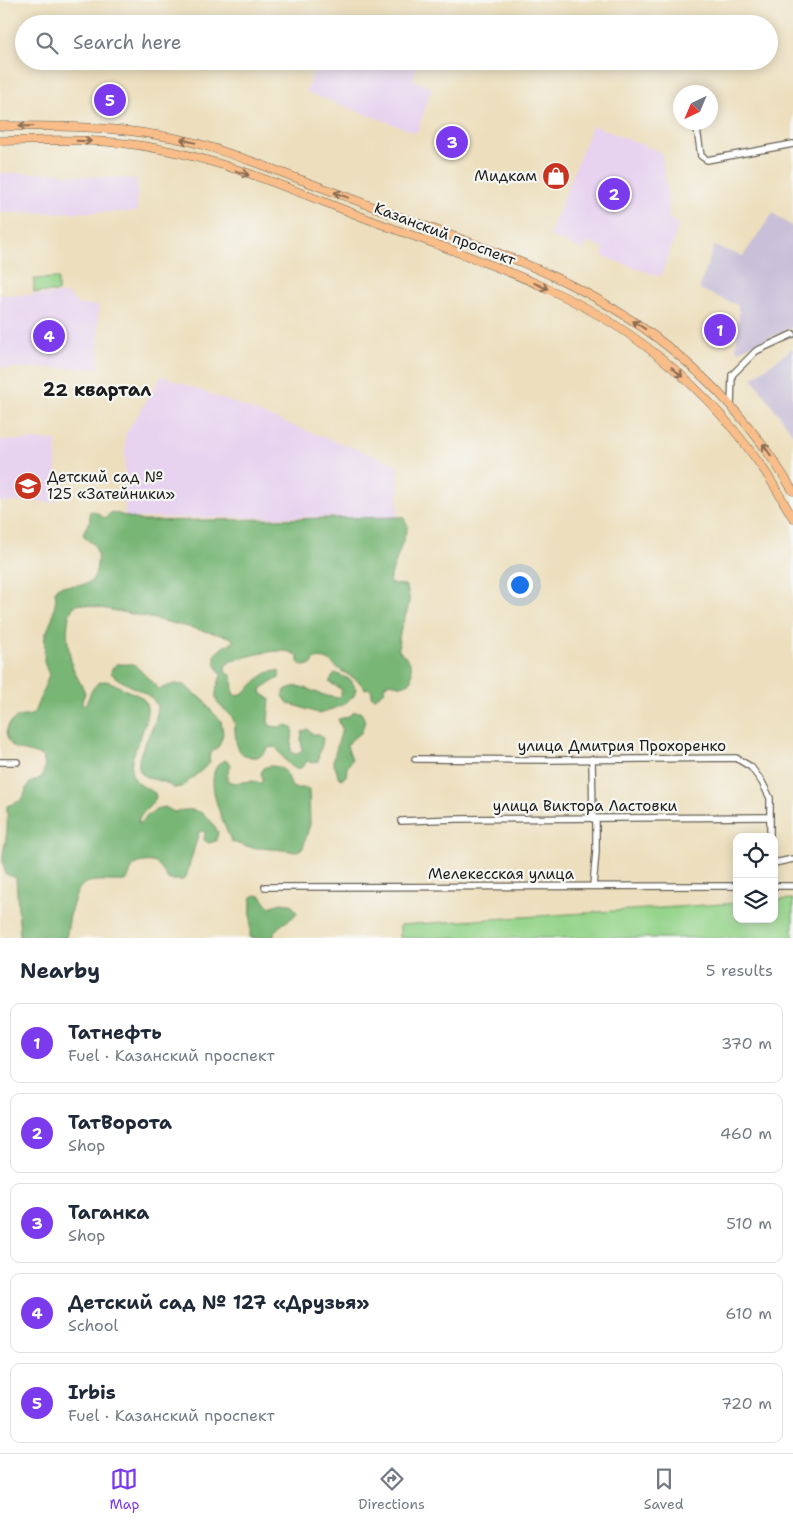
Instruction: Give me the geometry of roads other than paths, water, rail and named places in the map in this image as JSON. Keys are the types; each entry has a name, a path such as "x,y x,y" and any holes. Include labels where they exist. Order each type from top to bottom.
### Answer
{"main road":[{"name":"Казанский проспект","path":"0,126 100,128 189,141 239,157 501,255 568,283 596,298 653,335 681,356 710,383 756,435 793,491"},
{"name":"Казанский проспект","path":"0,140 99,141 189,155 381,224 495,267 561,295 646,346 701,393 761,466 793,518"},
{"path":"381,224 376,218 378,214 386,212"}],"street":[{"path":"697,130 701,156 707,160 793,144"},
{"path":"731,406 732,374 756,350 793,334"},
{"name":"улица Дмитрия Прохоренко","path":"414,759 736,758 751,767 762,782 770,798 770,833"},
{"path":"592,759 596,852 593,886"},
{"path":"0,762 16,762"},
{"name":"улица Виктора Ластовки","path":"401,821 770,817"},
{"path":"778,862 793,859"},
{"name":"Мелекесская улица","path":"265,887 733,886"},
{"path":"778,886 793,886"}],"place":[{"name":"Irbis","path":"110,100"},
{"name":"Таганка","path":"452,142"},
{"name":"Мидкам","path":"556,176"},
{"name":"ТатВорота","path":"614,194"},
{"name":"Татнефть","path":"720,330"},
{"name":"Детский сад № 127 «Друзья»","path":"49,336"},
{"name":"Детский сад № 125 «Затейники»","path":"28,486"}],"district":[{"name":"22 квартал","path":"97,390"}]}
